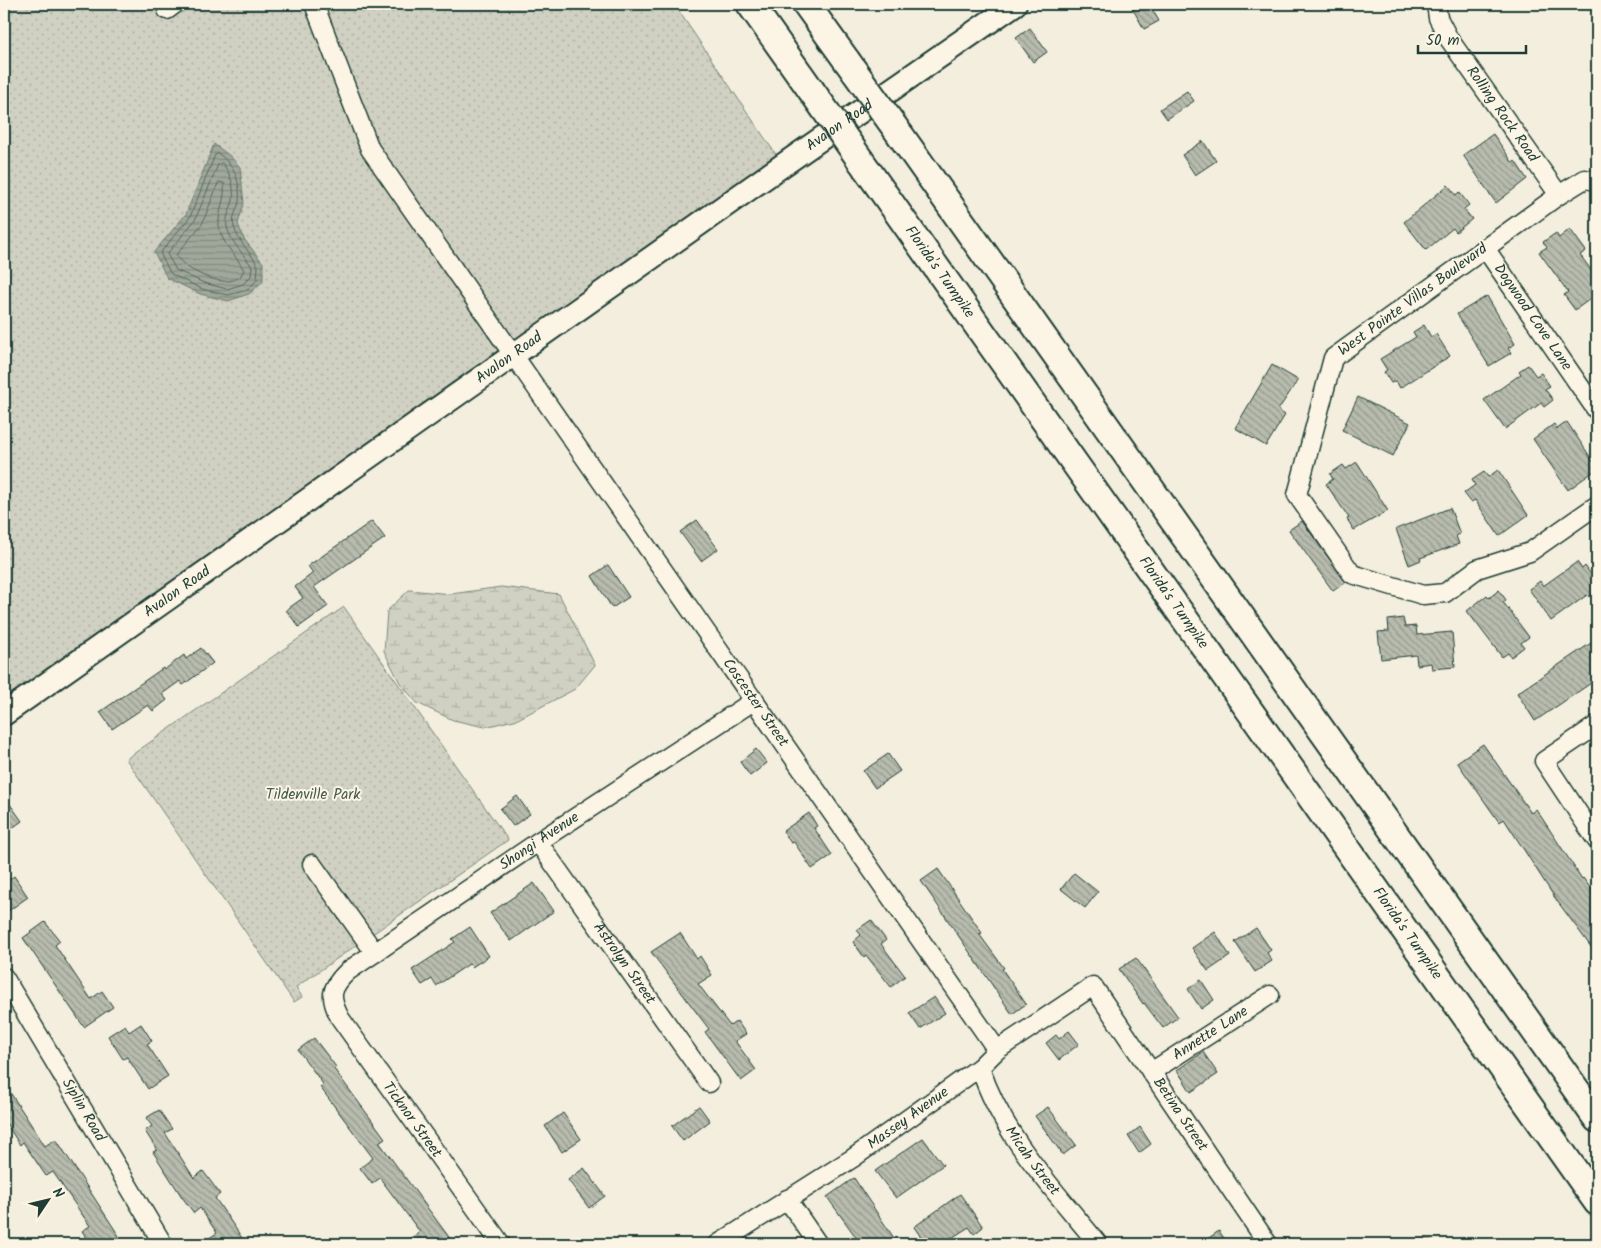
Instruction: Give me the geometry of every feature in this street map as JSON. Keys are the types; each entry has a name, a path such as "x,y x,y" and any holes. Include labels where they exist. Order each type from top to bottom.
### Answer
{"highway":[{"name":"Florida's Turnpike","path":"750,4 1597,1202"},
{"path":"806,4 1597,1119"}],"main road":[{"name":"Avalon Road","path":"4,714 1015,4"}],"street":[{"name":"Coscester Street","path":"314,4 370,149 997,1050"},
{"name":"Rolling Rock Road","path":"1436,4 1438,18 1449,39 1559,196"},
{"name":"West Pointe Villas Boulevard","path":"1597,181 1585,179 1559,196 1333,358 1297,496 1352,574 1423,596 1445,593 1477,569 1530,552 1597,505"},
{"name":"Dogwood Cove Lane","path":"1485,248 1597,411"},
{"name":"Shongi Avenue","path":"332,992 340,979 376,953 538,842 755,700"},
{"path":"1597,725 1544,761 1597,841"},
{"name":"Astrolyn Street","path":"538,842 709,1083"},
{"path":"312,864 376,953"},
{"name":"Siplin Road","path":"4,977 163,1244"},
{"name":"Massey Avenue","path":"718,1244 853,1158 980,1067 997,1050 1093,986"},
{"name":"Betina Street","path":"1093,986 1268,1244"},
{"name":"Ticknor Street","path":"332,992 333,1004 340,1018 501,1244"},
{"name":"Annette Lane","path":"1151,1072 1270,995"},
{"name":"Micah Street","path":"980,1067 986,1087 1034,1166 1098,1244"},
{"path":"787,1199 818,1244"}],"green space":[{"path":"4,4 674,4 783,165 4,714"},
{"path":"501,587 559,594 595,665 575,689 518,719 485,727 453,720 417,703 400,683 384,651 387,611 409,590 451,594"},
{"name":"Tildenville Park","path":"344,607 508,840 296,987 302,997 294,1002 126,759"},
{"path":"1390,1239 1427,1239 1445,1244 1381,1244"}],"water":[{"path":"214,144 230,156 240,167 244,203 238,224 244,239 263,263 263,281 249,294 228,301 200,294 167,278 154,252 186,214"}],"building":[{"path":"1130,4 1149,4 1159,21 1144,29"},
{"path":"1030,28 1047,52 1033,62 1016,38"},
{"path":"1187,91 1194,101 1167,119 1160,109"},
{"path":"1493,134 1513,163 1515,161 1527,179 1496,203 1463,155"},
{"path":"1203,141 1216,161 1195,175 1182,155"},
{"path":"1448,185 1456,195 1459,192 1469,205 1464,209 1472,219 1456,232 1453,228 1426,250 1404,222"},
{"path":"1570,229 1586,251 1580,255 1597,278 1597,294 1575,310 1564,295 1568,292 1539,252 1547,247 1543,242 1556,233 1559,238"},
{"path":"1487,296 1515,344 1508,348 1511,353 1489,366 1457,314"},
{"path":"1424,325 1431,337 1436,334 1450,356 1400,388 1396,381 1391,383 1384,372 1387,370 1380,359 1416,337 1413,332"},
{"path":"1272,365 1298,380 1278,410 1285,415 1266,446 1235,428"},
{"path":"1528,365 1536,376 1541,373 1550,386 1545,389 1553,400 1544,407 1541,403 1505,429 1484,400 1521,374 1519,371"},
{"path":"1358,397 1410,423 1393,456 1342,430"},
{"path":"1567,422 1597,467 1597,469 1568,490 1533,439 1554,424 1557,429"},
{"path":"1357,462 1388,511 1354,530 1347,519 1349,518 1326,484 1333,479 1330,474 1343,465 1346,469"},
{"path":"1498,470 1528,515 1499,536 1475,500 1471,502 1464,493 1475,485 1472,480 1484,472 1488,477"},
{"path":"1450,508 1460,534 1456,536 1459,544 1420,558 1421,560 1409,565 1396,529"},
{"path":"697,520 718,549 701,561 680,532"},
{"path":"372,521 385,538 314,587 328,606 299,627 286,610 303,598 295,587 313,573 308,566"},
{"path":"1302,521 1346,582 1333,591 1289,530"},
{"path":"1577,562 1582,569 1585,566 1597,583 1597,591 1589,597 1587,595 1551,621 1529,589 1540,581 1543,586"},
{"path":"608,565 629,597 612,608 592,576"},
{"path":"1499,590 1506,600 1503,602 1529,637 1521,643 1524,647 1511,657 1508,653 1502,657 1467,611 1487,595 1489,598"},
{"path":"1403,618 1405,627 1416,626 1417,635 1452,632 1455,667 1432,669 1431,663 1417,665 1416,655 1381,659 1378,632 1389,631 1388,620"},
{"path":"1597,639 1597,679 1535,721 1517,693"},
{"path":"201,648 213,663 183,685 180,681 162,694 167,700 153,711 148,705 112,729 100,712 163,668 164,670 184,655 186,659"},
{"path":"1483,744 1531,813 1536,809 1582,879 1597,897 1597,955 1555,898 1504,819 1499,822 1457,762"},
{"path":"756,749 767,763 750,776 740,762"},
{"path":"888,754 900,771 875,788 863,771"},
{"path":"4,796 22,821 4,834"},
{"path":"517,796 530,814 513,826 500,809"},
{"path":"809,813 817,826 814,828 832,855 812,869 794,842 791,843 783,831"},
{"path":"938,869 982,933 979,934 1004,968 1002,969 1026,1004 1012,1014 921,881"},
{"path":"1074,873 1098,892 1085,908 1061,889"},
{"path":"14,876 28,897 4,914 4,884"},
{"path":"534,883 554,911 511,941 490,913"},
{"path":"871,920 886,940 881,944 905,976 891,987 866,955 864,957 853,942 861,935 857,930"},
{"path":"45,922 60,941 55,945 91,999 102,991 113,1007 84,1027 23,938"},
{"path":"470,927 489,956 472,967 469,964 436,986 432,979 422,985 412,970 455,942 452,939"},
{"path":"1256,928 1271,950 1267,953 1272,961 1255,972 1235,942"},
{"path":"1215,932 1230,956 1208,971 1192,948"},
{"path":"680,933 697,959 700,956 712,975 698,984 730,1026 737,1021 746,1034 735,1041 756,1070 741,1081 705,1032 709,1029 651,952"},
{"path":"1136,958 1178,1017 1163,1028 1143,1004 1119,969"},
{"path":"1201,980 1214,1000 1201,1009 1188,989"},
{"path":"934,997 945,1013 920,1029 909,1013"},
{"path":"141,1024 152,1041 147,1044 168,1076 148,1089 127,1057 123,1059 108,1036 125,1025 129,1032"},
{"path":"1069,1031 1079,1044 1059,1060 1046,1043 1056,1035 1059,1039"},
{"path":"314,1038 336,1067 334,1069 385,1138 379,1142 454,1244 402,1244 420,1232 380,1178 372,1184 360,1168 373,1158 320,1087 323,1084 298,1050"},
{"path":"1203,1052 1218,1074 1191,1092 1177,1070"},
{"path":"4,1083 45,1146 56,1139 119,1236 107,1244 91,1244 82,1231 90,1226 53,1172 46,1176 23,1142 20,1145 4,1120"},
{"path":"699,1106 710,1121 683,1141 672,1126"},
{"path":"1048,1107 1076,1145 1063,1155 1035,1116"},
{"path":"159,1110 172,1129 165,1133 194,1178 203,1171 220,1194 215,1198 246,1244 200,1244 217,1233 200,1208 194,1213 182,1197 153,1152 157,1150 145,1131 152,1126 146,1118"},
{"path":"563,1113 581,1139 562,1152 545,1126"},
{"path":"1140,1127 1151,1144 1139,1153 1128,1136"},
{"path":"923,1138 943,1165 896,1198 875,1171"},
{"path":"584,1168 605,1196 589,1208 568,1180"},
{"path":"854,1178 898,1244 861,1244 827,1197"},
{"path":"960,1194 983,1227 974,1234 969,1227 942,1244 926,1244 914,1227"},
{"path":"1219,1231 1228,1244 1200,1244"}]}
